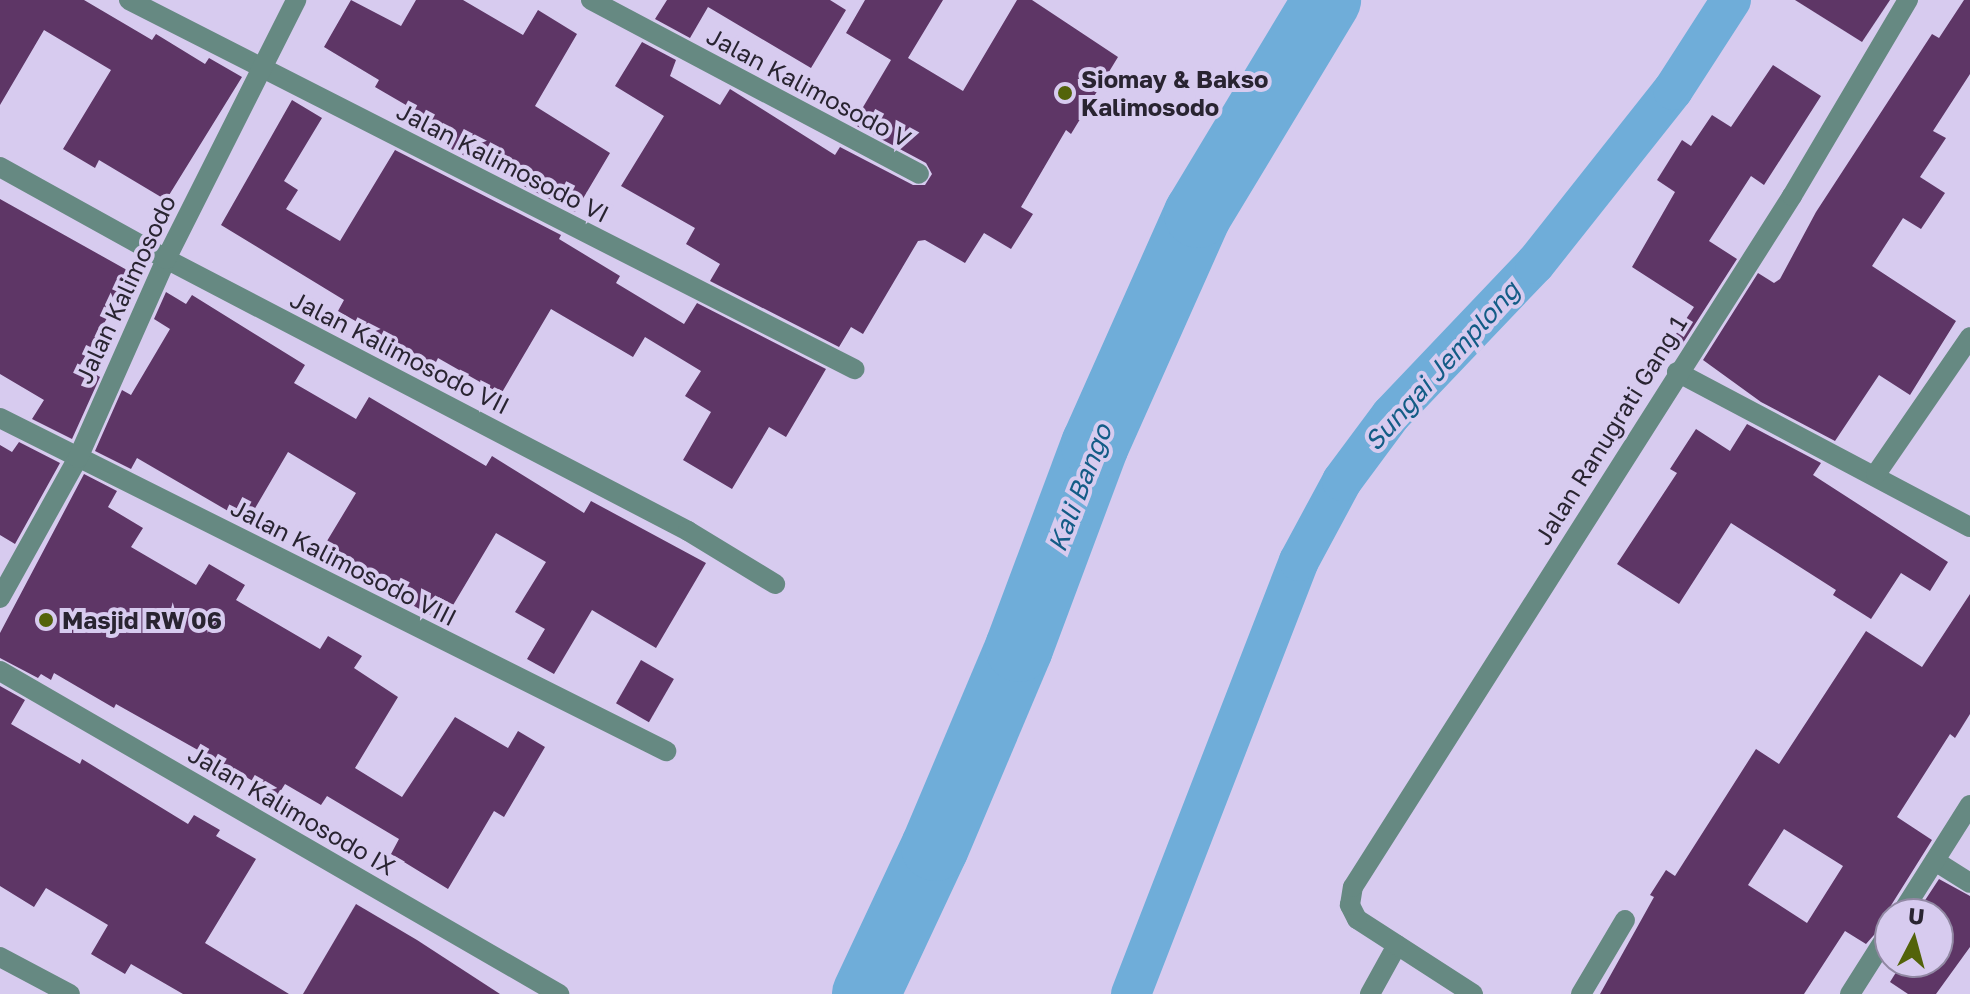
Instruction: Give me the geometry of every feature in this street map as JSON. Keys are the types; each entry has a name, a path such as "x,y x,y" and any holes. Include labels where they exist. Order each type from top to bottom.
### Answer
{"street":[{"name":"Jalan Kalimosodo VI","path":"129,0 854,369"},
{"name":"Jalan Kalimosodo","path":"0,598 78,458 166,259 259,67 296,0"},
{"name":"Jalan Kalimosodo V","path":"591,0 919,174"},
{"name":"Jalan Ranugrati Gang 1","path":"1397,945 1357,919 1350,905 1353,887 1677,372 1792,196 1908,0"},
{"name":"Jalan Kalimosodo VII","path":"0,167 166,259 688,531 775,584"},
{"path":"1876,474 1970,337"},
{"path":"1677,372 1876,474 1970,527"},
{"name":"Jalan Kalimosodo VIII","path":"0,418 666,751"},
{"name":"Jalan Kalimosodo IX","path":"0,671 559,994"},
{"path":"1911,898 1970,805"},
{"path":"1935,861 1970,883"},
{"path":"1581,994 1625,920"},
{"path":"1370,994 1397,945 1473,994"},
{"path":"1850,994 1874,956"},
{"path":"0,957 70,994"}],"building":[{"path":"0,0 84,0 152,40 156,34 205,64 209,58 242,77 166,200 99,160 95,168 63,149 111,70 44,30 0,105"},
{"path":"351,0 401,26 416,0 463,0 523,35 538,10 577,34 535,106 610,153 575,212 408,127 418,112 375,87 379,80 324,47"},
{"path":"667,0 830,0 846,10 811,68 708,7 690,38 655,19"},
{"path":"865,0 943,0 908,58 963,91 1017,0 1032,0 1118,57 1071,134 1066,130 1021,207 1033,214 1011,249 984,233 965,263 925,240 918,241 863,334 851,327 839,347 710,281 720,264 686,244 695,228 621,186 664,116 615,86 642,42 676,60 670,76 720,105 730,89 835,155 840,147 913,185 925,185 932,174 926,163 853,124 891,60 846,33"},
{"path":"1795,0 1890,0 1862,42"},
{"path":"1964,0 1970,0 1970,74 1933,131 1946,138 1920,177 1945,193 1921,229 1903,218 1872,266 1956,321 1910,395 1879,375 1835,441 1761,402 1703,360 1758,273 1774,283 1780,279 1816,212 1932,34 1939,38"},
{"path":"1773,65 1821,96 1764,185 1751,176 1709,241 1737,259 1681,346 1672,340 1694,307 1632,267 1675,192 1657,180 1682,140 1691,146 1712,115 1731,127"},
{"path":"292,100 322,118 284,181 298,190 286,209 340,241 395,150 561,235 559,239 620,276 616,283 684,324 697,303 826,369 786,437 769,427 732,489 683,460 711,412 685,396 701,371 645,337 633,357 551,309 501,394 438,358 434,366 338,311 344,300 221,225"},
{"path":"0,199 143,279 131,306 118,299 80,365 100,377 72,439 32,419 44,400 0,374"},
{"path":"166,292 186,304 192,295 305,365 294,383 356,419 369,397 486,466 492,456 584,513 591,501 706,563 656,648 592,610 554,674 527,659 545,629 515,612 546,562 496,533 443,622 369,581 373,575 324,546 356,493 288,452 247,522 137,458 131,469 95,451 122,390 131,395 170,329 154,319"},
{"path":"1747,424 1821,463 1813,475 1948,562 1930,591 1901,573 1871,619 1833,595 1836,590 1731,523 1679,604 1617,564 1677,473 1670,469 1696,429 1730,451"},
{"path":"19,442 60,463 15,544 0,535 0,445 12,452"},
{"path":"84,474 117,491 108,507 143,528 131,547 196,585 209,564 245,585 236,600 320,649 328,636 362,656 354,668 398,697 355,768 402,797 455,717 508,748 518,731 545,747 504,817 494,811 448,889 391,854 399,839 327,796 321,805 285,784 278,795 116,704 114,708 54,673 51,680 41,674 38,678 0,658 0,633"},
{"path":"1970,594 1970,714 1955,738 1950,734 1897,817 1932,840 1896,898 1874,898 1874,935 1866,944 1845,931 1804,994 1600,994 1666,870 1675,876 1756,749 1779,764 1866,631 1922,667","holes":["1784,829 1843,866 1807,923 1748,885"]},
{"path":"641,660 674,679 649,722 616,703"},
{"path":"0,686 25,700 11,724 80,764 82,759 188,824 194,815 220,830 216,836 256,859 205,943 289,994 183,994 131,964 125,974 91,954 108,925 46,888 34,907 0,886"},
{"path":"1939,879 1970,896 1970,947 1954,969 1954,898 1927,898"},
{"path":"356,904 417,940 500,994 303,994"},
{"path":"1892,978 1948,978 1936,994 1908,994 1890,982"}],"waterway":[{"name":"Kali Bango","path":"866,994 935,847 1019,648 1095,445 1198,214 1327,0"},
{"name":"Sungai Jemplong","path":"1131,994 1299,561 1342,481 1391,415 1535,264 1673,90 1731,0"}],"place":[{"name":"Siomay & Bakso Kalimosodo","path":"1065,93"},
{"name":"Masjid RW 06","path":"46,620"}]}
